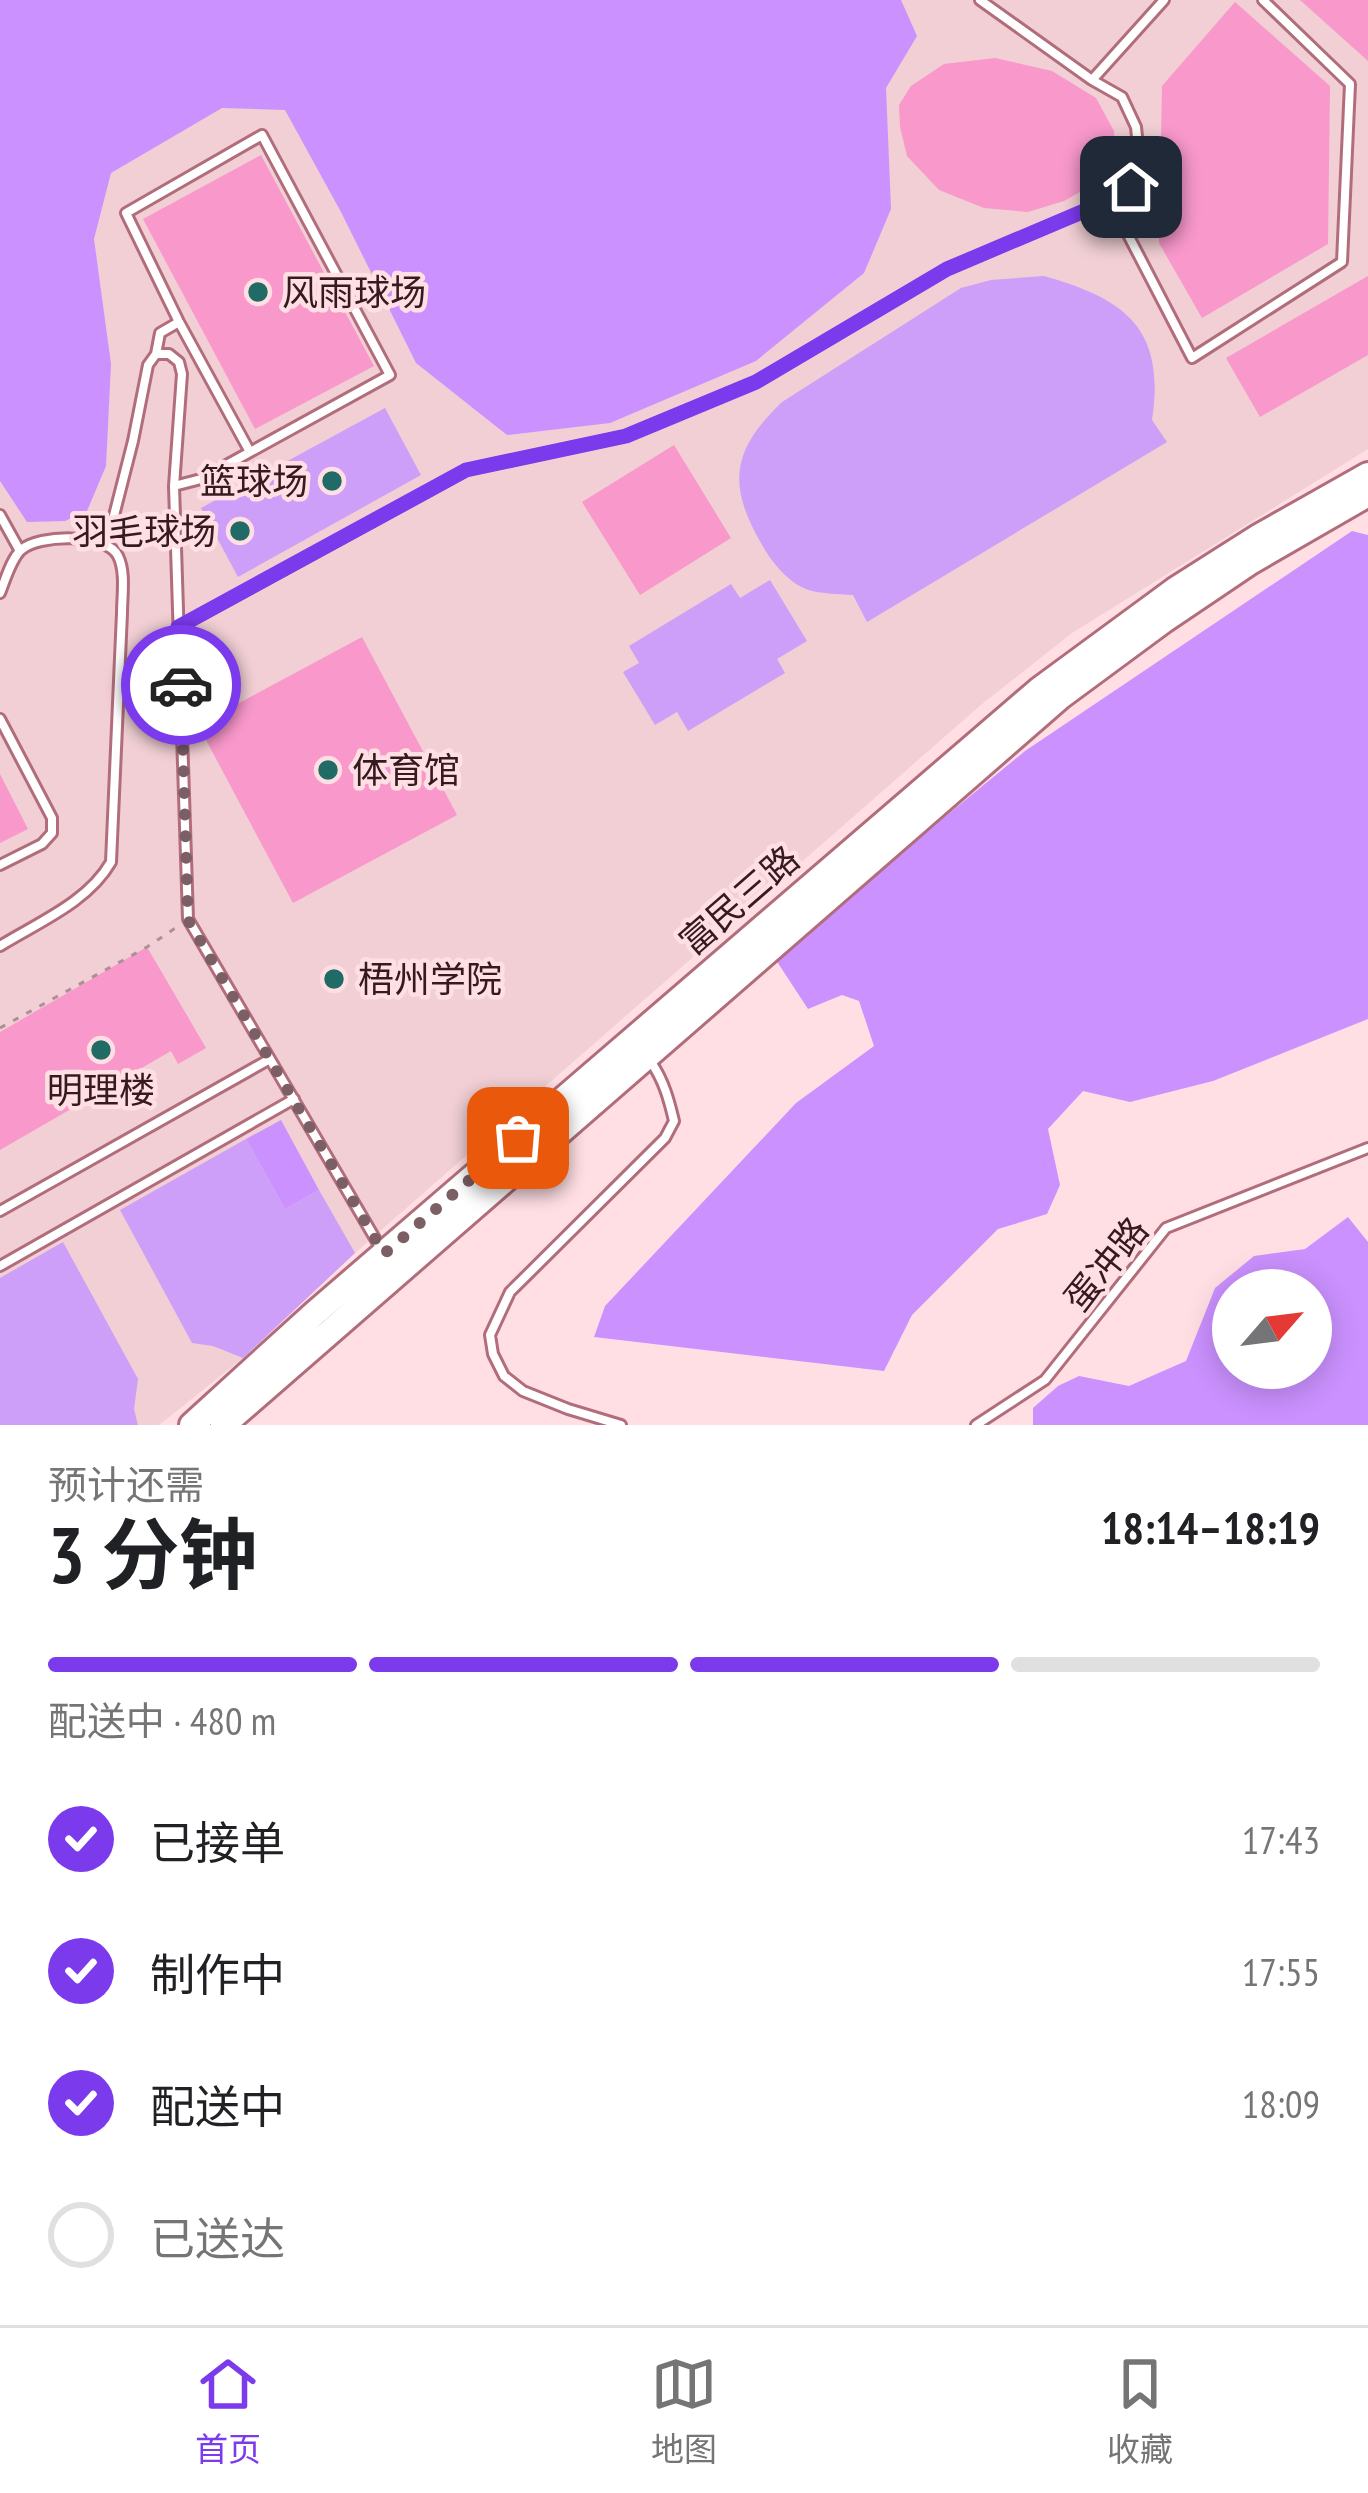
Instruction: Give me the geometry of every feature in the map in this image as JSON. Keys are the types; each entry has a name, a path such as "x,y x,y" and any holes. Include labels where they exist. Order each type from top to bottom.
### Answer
{"main road":[{"name":"富民三路","path":"192,1425 1039,690 1192,579 1368,475"},
{"name":"富民三路","path":"223,1425 1060,696 1250,562 1368,494"}],"lane":[{"path":"178,627 466,470 626,436 756,382 947,269 1131,187 1138,156 1136,127 1122,97 980,0"},
{"path":"1092,80 1164,0"},
{"path":"1110,200 1192,358 1342,262 1350,84 1263,0"},
{"path":"174,486 201,479 390,375 262,135 127,213 179,322 250,452"},
{"path":"106,543 134,441 148,364 156,354 160,333 179,322"},
{"path":"156,354 170,354 179,362 182,374 174,486 188,920 384,1254"},
{"path":"0,515 20,551"},
{"path":"0,593 20,551 37,542 106,543 118,556 122,574 111,862 83,895 0,946"},
{"path":"0,719 52,818 52,833 42,844 0,865"},
{"path":"621,1425 523,1391 504,1376 490,1335 510,1292 665,1138 674,1121 660,1075 647,1056"},
{"path":"0,1211 270,1060"},
{"path":"0,1266 294,1100"},
{"name":"蛋冲路","path":"976,1425 1045,1380 1166,1228 1368,1148"}],"path":[{"path":"0,1028 188,920"}],"shaded area":[{"name":"梧州学院","path":"0,0 1368,0 1368,449 1072,633 982,704 355,1253 243,1358 159,1425 0,1425"},
{"path":"0,0 901,0 917,36 886,88 891,209 864,273 756,361 610,423 507,435 416,363 285,110 222,108 111,173 94,239 111,364 106,466 87,511 65,521 27,522 0,481"},
{"path":"1044,276 1097,295 1134,322 1152,362 1152,420 1167,442 867,622 853,595 811,591 786,576 750,522 740,485 744,452 765,419 782,402 961,288 991,280"},
{"name":"篮球场","path":"385,408 421,475 238,577 201,508"},
{"path":"1352,531 1368,535 1368,1019 1213,1081 1130,1102 1083,1091 1048,1129 1060,1185 1047,1214 998,1229 912,1315 884,1371 594,1337 605,1306 796,1103 874,1046 859,1001 842,995 808,1009 774,957 1025,751"},
{"path":"770,580 807,641 777,659 785,673 688,731 677,712 655,725 623,672 639,663 629,646 731,584 740,598"},
{"path":"281,1120 319,1190 285,1209 246,1139"},
{"path":"246,1139 285,1209 319,1190 355,1253 243,1358 192,1343 120,1210"},
{"path":"1348,1217 1368,1242 1368,1425 1033,1425 1033,1408 1058,1386 1079,1376 1129,1386 1186,1361 1212,1296 1212,1389 1332,1389 1332,1269 1238,1269 1254,1256 1305,1249"},
{"path":"63,1242 138,1379 134,1409 138,1425 0,1425 0,1278"}],"building":[{"path":"1300,0 1368,0 1368,61"},
{"path":"1235,2 1330,86 1328,244 1202,318 1159,243 1162,86"},
{"path":"995,58 1052,71 1096,98 1114,131 1115,159 1094,184 1064,201 1028,212 984,208 939,190 907,156 899,105 911,86 944,64"},
{"name":"风雨球场","path":"261,155 374,366 255,429 143,219"},
{"path":"1368,276 1368,355 1260,417 1226,358"},
{"path":"674,445 731,538 640,595 582,502"},
{"name":"体育馆","path":"362,637 457,815 293,903 198,725"},
{"path":"0,774 28,829 0,843"},
{"name":"明理楼","path":"147,947 206,1048 178,1064 171,1051 0,1150 0,1032"}],"way so far":[{"path":"181,685 188,920 384,1254 518,1138"}],"place":[{"name":"风雨球场","path":"258,292"},
{"name":"篮球场","path":"332,481"},
{"name":"羽毛球场","path":"240,531"},
{"name":"体育馆","path":"328,770"},
{"name":"梧州学院","path":"334,979"},
{"name":"明理楼","path":"101,1050"}],"route":[{"path":"181,685 178,627 466,470 626,436 756,382 947,269 1131,187"}]}
